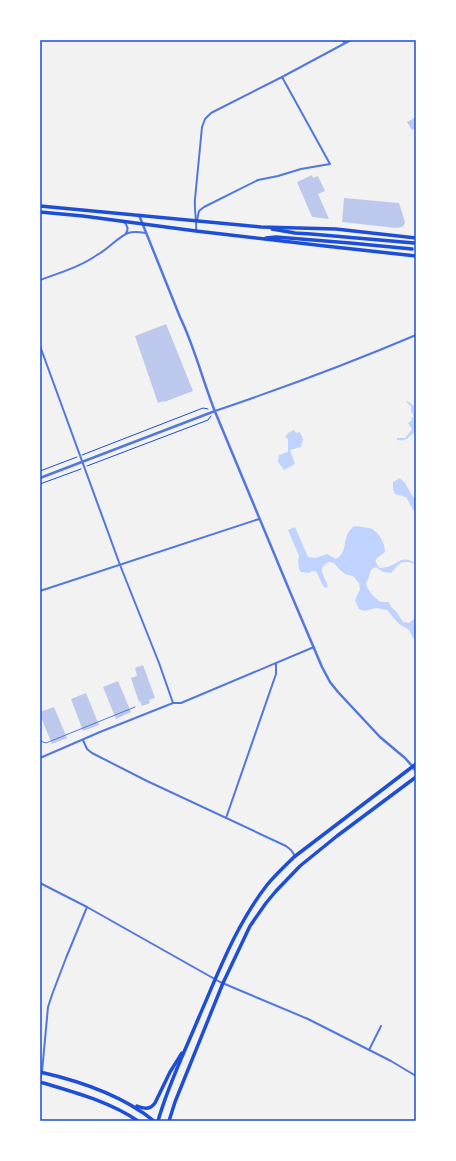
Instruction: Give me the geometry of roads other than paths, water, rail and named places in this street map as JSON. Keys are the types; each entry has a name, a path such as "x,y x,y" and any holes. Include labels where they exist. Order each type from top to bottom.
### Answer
{"main road":[{"path":"40,206 261,227 336,229 416,238"},
{"path":"40,212 416,256"},
{"path":"261,227 295,233 414,243"},
{"path":"263,239 276,236 412,249"},
{"path":"158,1121 185,1050 234,937 259,895 279,871 296,856 414,765"},
{"path":"169,1121 175,1102 224,983 250,926 266,903 300,866 337,836 416,777"},
{"path":"123,1101 147,1109 153,1106 170,1072 185,1050"},
{"path":"41,1072 86,1085 115,1096 147,1115 154,1121"},
{"path":"40,1082 75,1092 98,1101 115,1108 138,1121"}],"street":[{"path":"342,40 345,43"},
{"path":"197,221 194,199 202,127 205,119 211,113 351,40"},
{"path":"196,231 200,211 204,207 258,180 301,169 330,164 282,77"},
{"path":"140,215 142,224 186,331 215,411 330,682 380,737 414,765 416,772"},
{"path":"40,280 91,260 125,234 128,229 124,221"},
{"path":"125,234 137,231 146,233"},
{"path":"40,478 215,411 278,390 362,358 416,335"},
{"path":"40,346 120,565 159,663 173,704"},
{"path":"40,591 260,520"},
{"path":"40,758 100,732 181,702 314,647"},
{"path":"226,818 276,674 276,663"},
{"path":"83,740 87,749 92,753 153,784 286,846 296,856"},
{"path":"40,883 87,907 216,979 308,1018 416,1076"},
{"path":"40,1082 48,1007 60,972 87,907"},
{"path":"369,1050 381,1026"}],"lane":[{"path":"40,741 46,743 136,708"}],"water":[{"path":"406,400 414,406 416,416 416,432 404,440 397,440 397,438 405,438 412,429 408,423 412,420 411,418 413,417 413,414 411,412 411,406"},
{"path":"294,430 296,433 300,432 303,439 301,447 290,450 295,464 284,470 278,462 279,455 288,452 288,439 285,437 288,433"},
{"path":"400,478 405,483 413,497 416,498 416,515 406,497 395,494 393,482"},
{"path":"355,526 372,529 381,539 385,552 376,559 376,563 380,568 391,566 402,560 411,561 416,564 405,562 399,564 391,573 383,572 376,567 371,571 366,585 377,599 382,602 389,602 391,607 396,611 403,622 409,623 414,619 416,613 416,639 413,638 409,630 399,624 387,610 376,608 364,611 359,609 355,600 360,589 359,583 353,576 345,574 334,563 329,562 323,567 322,573 328,587 325,588 316,571 309,573 301,572 299,569 299,556 288,530 295,527 308,557 316,558 327,554 336,559 343,552 346,538 350,529"}]}
